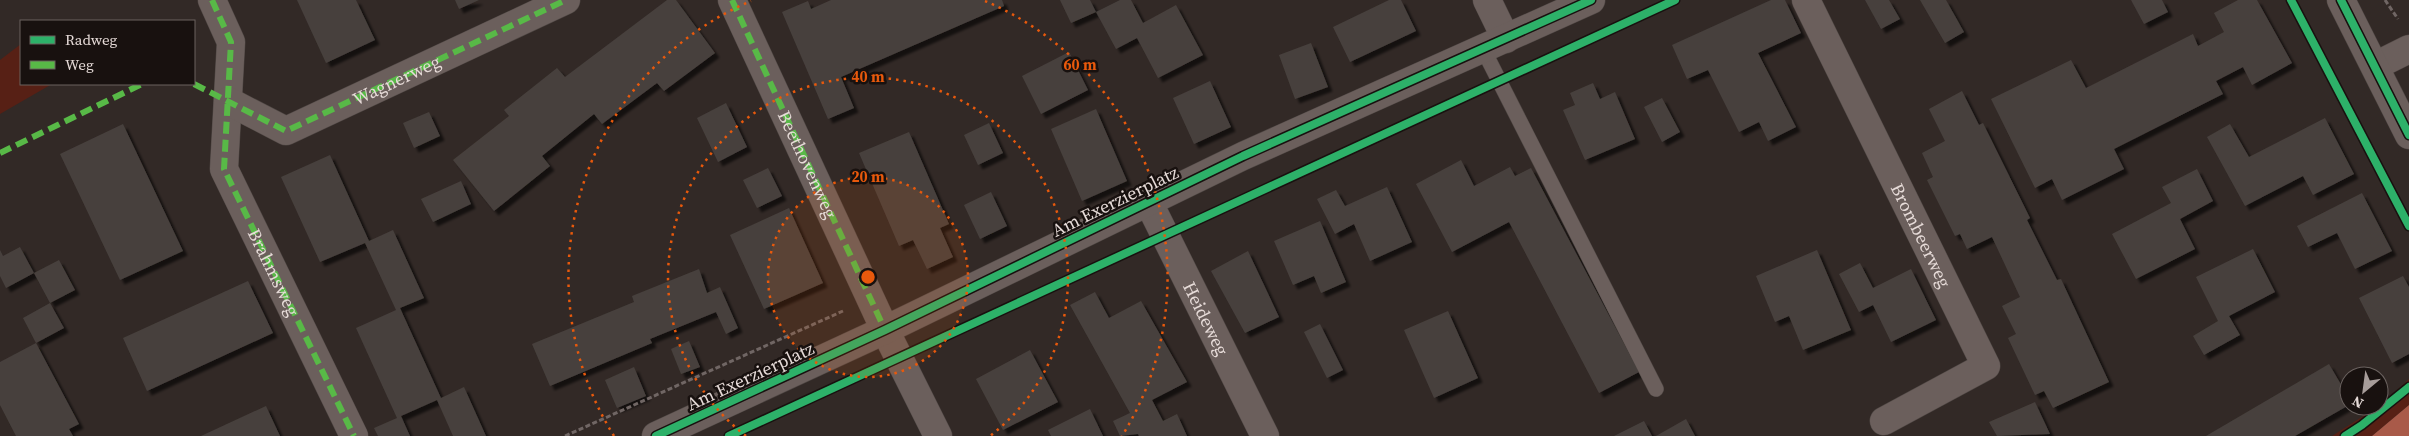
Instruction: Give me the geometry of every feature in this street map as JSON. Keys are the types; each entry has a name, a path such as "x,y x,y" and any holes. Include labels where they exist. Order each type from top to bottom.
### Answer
{"street":[{"name":"Brahmsweg","path":"212,0 231,42 224,168 354,436"},
{"name":"Wagnerweg","path":"228,101 286,131 566,0"},
{"name":"Beethovenweg","path":"732,0 884,330 938,436"},
{"path":"1487,0 1494,44"},
{"name":"Am Exerzierplatz","path":"656,436 884,330 1243,156 1591,0"},
{"name":"Brombeerweg","path":"1806,0 1986,366 1884,420"},
{"path":"2341,0 2409,135"},
{"path":"2375,66 2409,49"},
{"name":"Heideweg","path":"1148,201 1266,436"}],"lane":[{"path":"1494,44 1656,389"}],"path":[{"path":"566,436 870,299"}],"shaded area":[{"path":"20,45 20,85 50,85 0,114 0,60"},
{"path":"2409,379 2409,405 2372,436 2332,436 2363,416 2389,416 2389,397"},
{"path":"2409,405 2409,436 2372,436"}],"building":[{"path":"297,0 356,0 375,40 326,63"},
{"path":"455,0 479,0 459,9"},
{"path":"667,0 676,0 715,53 664,91 657,83 602,124 594,114 542,156 550,166 494,211 453,160 509,116 504,110 557,68 565,77"},
{"path":"831,0 1002,0 1004,6 841,77 854,108 828,119 782,12 808,1 811,9"},
{"path":"1060,0 1090,0 1096,12 1071,23"},
{"path":"1120,0 1131,0 1143,23 1176,5 1203,55 1158,78 1137,38 1116,49 1096,12"},
{"path":"1389,0 1401,0 1416,31 1350,62 1333,27"},
{"path":"1771,0 1785,0 1801,33 1758,53 1796,127 1768,141 1759,122 1739,132 1708,70 1687,79 1672,45"},
{"path":"1865,0 1889,0 1900,19 1881,29"},
{"path":"1920,0 1946,0 1964,32 1945,43"},
{"path":"2131,0 2162,0 2168,12 2144,24"},
{"path":"2238,0 2257,0 2292,63 2252,85 2243,67 2216,81 2223,94 2114,149 2124,169 2062,200 2052,179 2035,188 1991,99 2071,60 2086,88 2193,34 2198,46 2224,32 2214,13"},
{"path":"1311,43 1328,87 1295,99 1279,55"},
{"path":"1069,52 1088,90 1041,114 1022,76"},
{"path":"1210,81 1231,127 1194,144 1173,98"},
{"path":"1593,83 1600,99 1615,92 1635,139 1585,160 1563,110 1575,105 1570,93"},
{"path":"1962,91 1979,125 1983,123 2030,218 2027,220 2057,280 2061,279 2109,382 2053,408 2044,391 2035,395 2008,338 2016,334 2002,306 2020,297 1992,237 1967,249 1960,234 1955,236 1927,180 1933,177 1922,153 1945,141 1929,109"},
{"path":"1662,98 1680,132 1662,142 1644,107"},
{"path":"726,103 747,147 718,162 697,118"},
{"path":"1096,109 1127,181 1082,201 1051,129"},
{"path":"429,112 440,136 414,148 403,123"},
{"path":"2325,118 2354,174 2313,195 2303,176 2245,206 2207,137 2230,124 2249,157"},
{"path":"989,123 1003,153 978,165 964,135"},
{"path":"123,124 183,251 120,280 60,154"},
{"path":"909,132 949,224 940,228 953,257 927,269 913,240 899,246 859,153"},
{"path":"330,155 369,241 393,230 424,298 400,308 441,398 464,387 486,436 453,436 437,400 401,416 410,436 378,436 374,428 397,418 356,328 396,310 365,243 320,262 281,177"},
{"path":"1461,160 1474,186 1510,167 1515,176 1531,168 1639,372 1599,393 1509,222 1452,252 1416,184"},
{"path":"768,168 782,196 757,208 743,180"},
{"path":"2197,169 2213,201 2180,219 2195,249 2136,279 2112,234 2171,203 2162,187"},
{"path":"461,181 471,204 433,222 421,199"},
{"path":"1387,187 1412,242 1370,261 1354,224 1335,234 1317,199 1336,190 1345,206"},
{"path":"991,192 1007,226 980,239 964,205"},
{"path":"2362,193 2392,251 2355,269 2337,233 2308,247 2297,226"},
{"path":"789,208 823,283 764,309 730,235"},
{"path":"1320,221 1346,282 1321,293 1314,276 1293,285 1274,241"},
{"path":"20,247 34,273 6,288 0,276 0,250 3,256"},
{"path":"2253,249 2275,292 2229,316 2240,335 2204,355 2193,336 2218,321 2196,277"},
{"path":"1817,250 1851,330 1803,350 1789,316 1775,322 1756,276"},
{"path":"1248,251 1279,317 1245,333 1211,271"},
{"path":"59,260 75,290 50,303 34,273"},
{"path":"1860,263 1873,288 1911,269 1936,320 1891,342 1873,305 1859,312 1839,274"},
{"path":"699,269 707,293 720,287 738,328 726,334 716,312 650,339 652,343 550,386 532,344 634,302 632,296"},
{"path":"2403,276 2409,287 2409,354 2392,363 2359,298"},
{"path":"248,281 273,333 147,391 123,338"},
{"path":"1095,292 1109,318 1141,301 1187,382 1152,400 1163,421 1177,414 1187,436 1139,436 1138,434 1120,436 1113,421 1130,413 1070,305"},
{"path":"50,303 64,328 36,343 23,318"},
{"path":"1448,311 1478,378 1434,398 1404,330"},
{"path":"1320,324 1343,370 1327,378 1304,332"},
{"path":"689,341 700,367 681,374 671,349"},
{"path":"36,343 79,424 69,429 73,436 16,436 0,405 0,362"},
{"path":"1030,350 1058,402 1003,430 976,379"},
{"path":"2329,364 2339,381 2339,411 2295,436 2206,436"},
{"path":"634,367 646,396 617,408 605,380"},
{"path":"2035,402 2050,434 1997,436 1989,422"},
{"path":"266,406 280,436 201,436"},
{"path":"1090,409 1103,436 1051,436 1048,430"},
{"path":"1686,419 1695,436 1656,436"},
{"path":"1644,421 1652,436 1614,436"}],"marked path":[{"path":"212,0 231,42 224,169 354,436"},
{"path":"195,85 286,131 566,0"},
{"path":"732,0 885,330"},
{"path":"0,153 140,85"}],"cycle path":[{"path":"656,436 885,330 1243,156 1591,0"},
{"path":"729,436 1675,0"},
{"path":"2291,0 2409,226"},
{"path":"2341,0 2409,135"},
{"path":"2345,436 2362,425 2409,387"}]}
